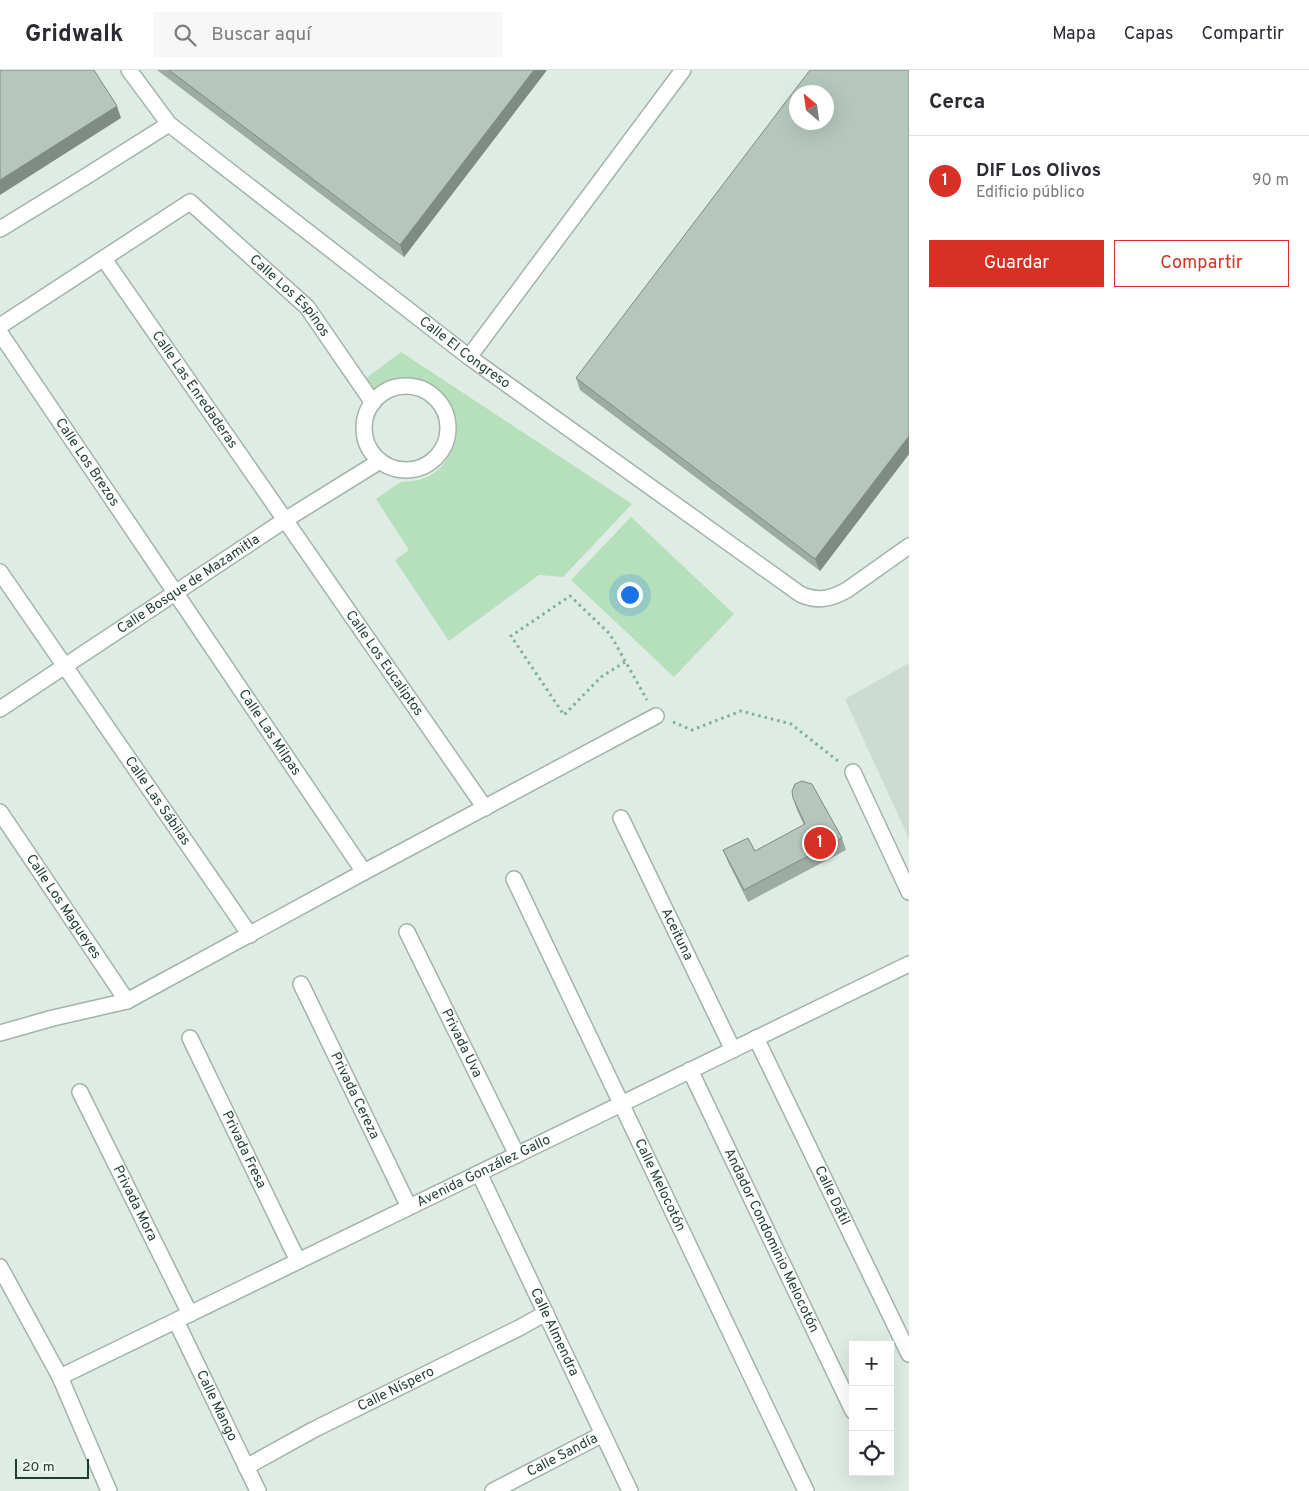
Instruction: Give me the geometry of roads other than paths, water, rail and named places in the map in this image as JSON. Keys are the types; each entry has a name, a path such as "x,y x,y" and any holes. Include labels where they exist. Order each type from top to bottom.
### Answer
{"street":[{"name":"Calle El Congreso","path":"129,70 169,124 469,357 800,594 819,600 837,596 903,550"},
{"path":"469,357 684,70"},
{"path":"0,229 85,178 169,124"},
{"name":"Calle Los Espinos","path":"104,259 190,202 307,307 373,403"},
{"path":"0,326 104,259"},
{"name":"Calle Las Enredaderas","path":"104,259 285,520"},
{"name":"Calle Los Brezos","path":"0,333 175,593"},
{"path":"403,387 418,388 432,395 443,408 448,424 447,440 440,454 427,465 411,470 394,469 380,461 369,449 364,433 366,417 373,403 386,392 403,387"},
{"name":"Calle Bosque de Mazamitla","path":"0,709 285,520 380,461"},
{"name":"Calle Los Eucaliptos","path":"285,520 485,808"},
{"path":"903,550 909,537"},
{"name":"Calle Las Sábilas","path":"0,572 250,934"},
{"name":"Calle Las Milpas","path":"175,593 364,872"},
{"path":"0,1033 53,1018 127,1001 656,716"},
{"path":"853,772 909,892"},
{"name":"Calle Los Magueyes","path":"0,812 127,1001"},
{"name":"Aceituna","path":"621,818 733,1050"},
{"name":"Calle Melocotón","path":"514,879 806,1491"},
{"name":"Privada Uva","path":"407,932 517,1155"},
{"name":"Avenida González Gallo","path":"60,1377 909,964"},
{"name":"Privada Cereza","path":"301,984 409,1207"},
{"name":"Privada Fresa","path":"190,1038 298,1261"},
{"name":"Calle Dátil","path":"756,1038 909,1354"},
{"name":"Andador Condominio Melocotón","path":"690,1070 849,1403"},
{"name":"Privada Mora","path":"80,1092 190,1314"},
{"name":"Calle Almendra","path":"479,1173 630,1491"},
{"path":"0,1267 60,1377 110,1491"},
{"name":"Calle Níspero","path":"246,1467 313,1430 546,1313"},
{"name":"Calle Mango","path":"176,1321 258,1491"},
{"name":"Calle Sandía","path":"493,1491 603,1434"}],"place":[{"name":"DIF Los Olivos","path":"820,843"}]}
